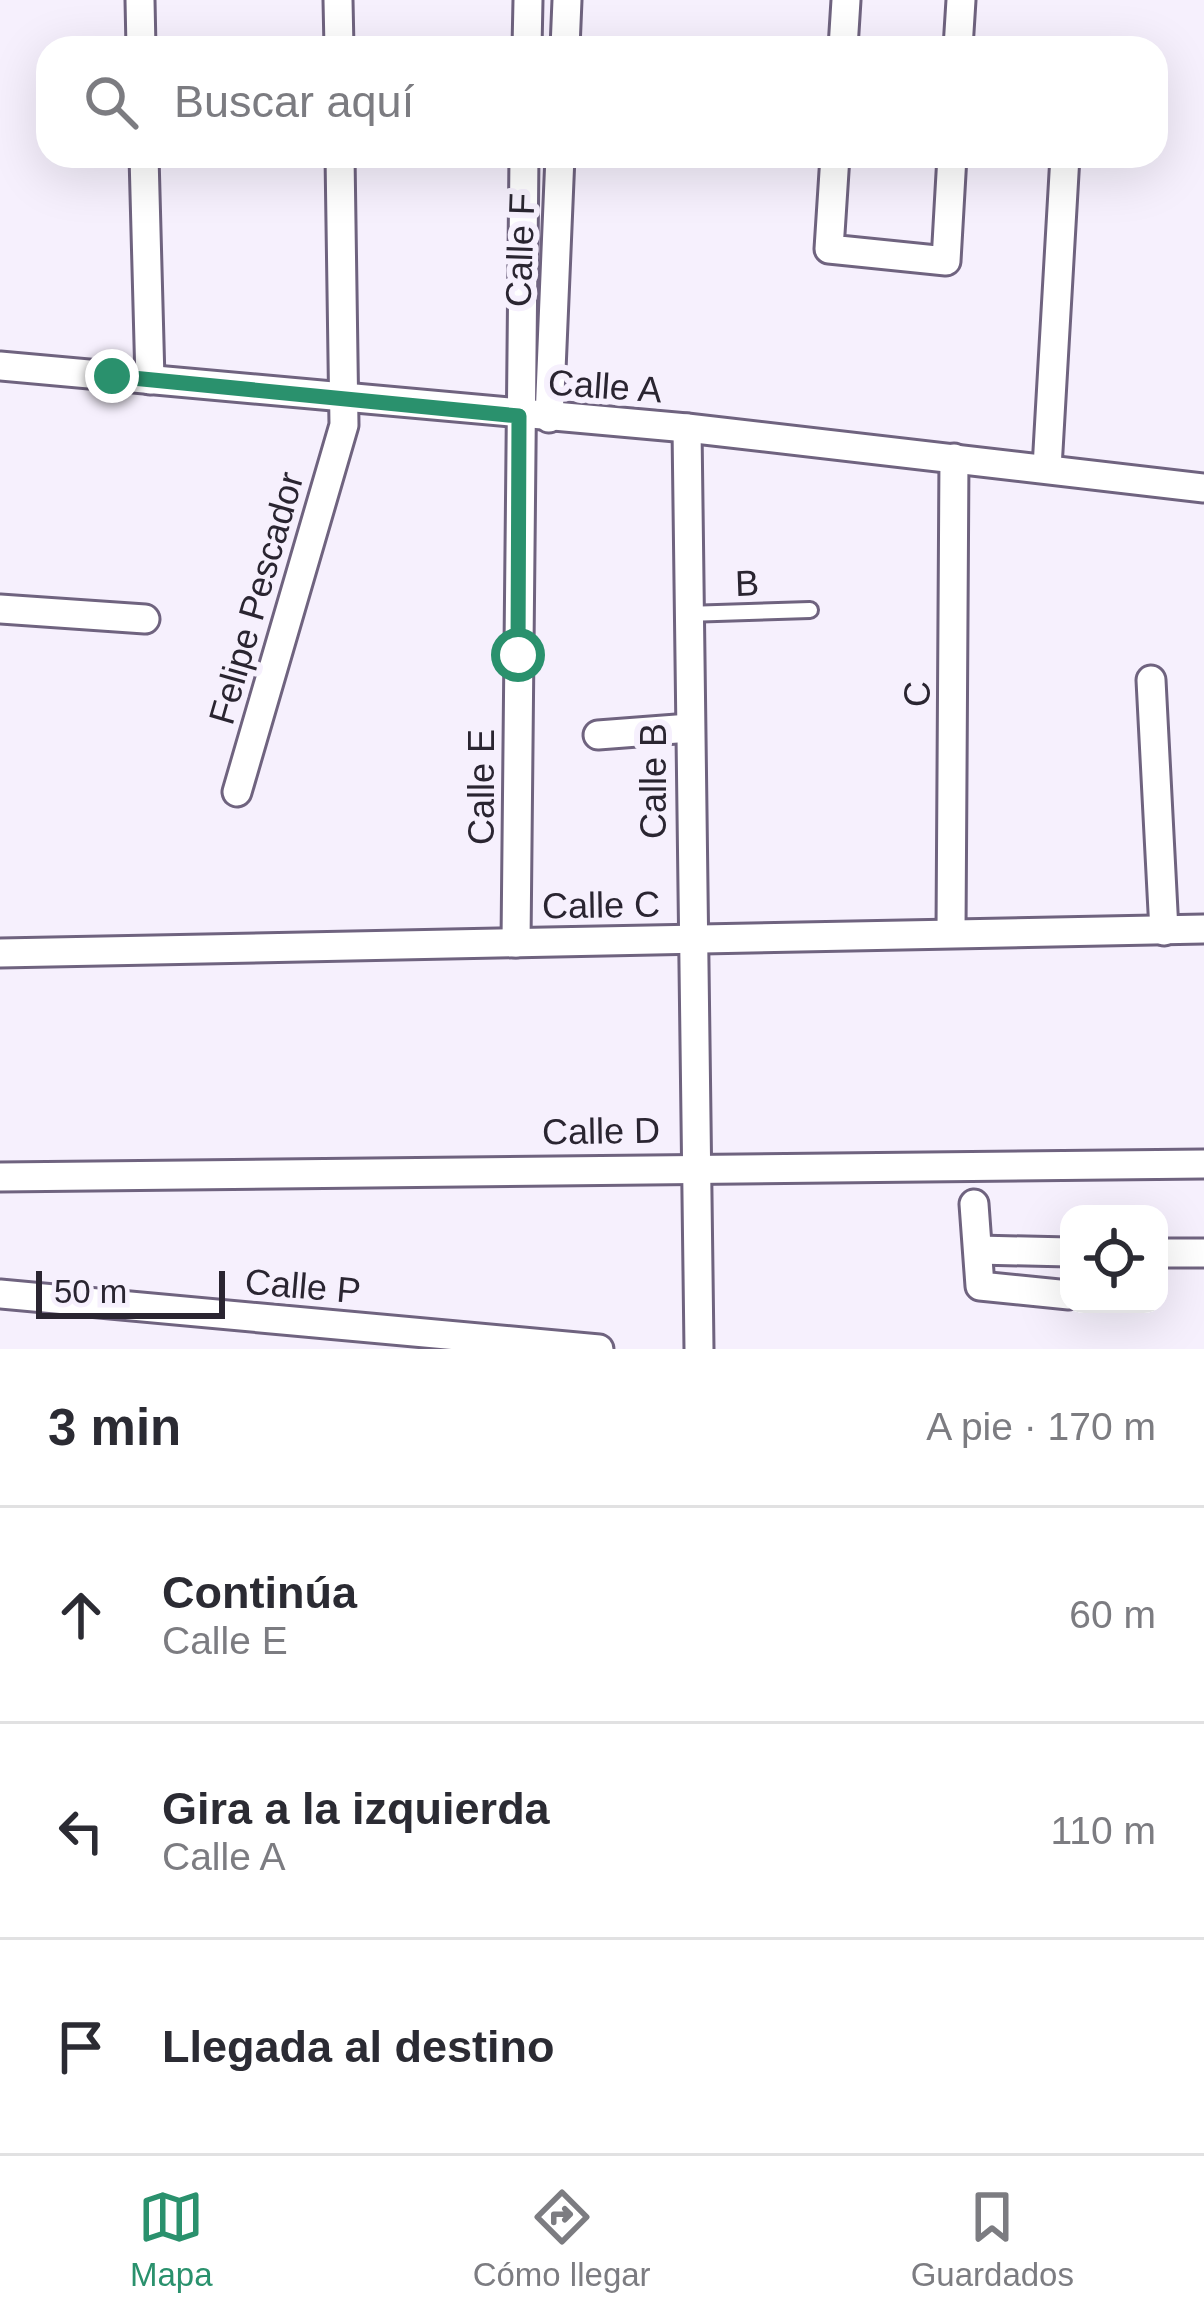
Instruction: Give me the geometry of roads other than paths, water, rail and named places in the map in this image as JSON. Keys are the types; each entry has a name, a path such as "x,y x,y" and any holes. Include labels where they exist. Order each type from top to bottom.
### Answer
{"street":[{"path":"140,0 141,36"},
{"path":"338,0 339,36"},
{"path":"527,36 528,0"},
{"path":"566,36 567,0"},
{"path":"844,36 846,0"},
{"path":"959,36 961,0"},
{"path":"144,168 150,380"},
{"name":"Felipe Pescador","path":"237,792 344,412 340,168"},
{"name":"Calle F","path":"519,416 524,168"},
{"name":"Calle F","path":"549,418 559,168"},
{"path":"835,168 829,249 946,261 951,168"},
{"path":"1047,468 1064,168"},
{"name":"Calle A","path":"0,366 150,380 344,412 519,416 687,428 1204,488"},
{"name":"Calle E","path":"516,943 519,416"},
{"name":"Calle B","path":"687,428 690,940 699,1349"},
{"name":"C","path":"951,931 954,458"},
{"path":"0,609 146,620"},
{"path":"1151,680 1164,931"},
{"path":"598,735 690,728"},
{"name":"Calle C","path":"0,953 1204,929"},
{"name":"Calle D","path":"0,1177 1204,1164"},
{"path":"974,1204 980,1286 1060,1294"},
{"path":"978,1250 1060,1252"},
{"path":"1168,1253 1204,1253"},
{"name":"Calle P","path":"0,1294 599,1349"}],"lane":[{"name":"B","path":"686,614 810,610"}]}
